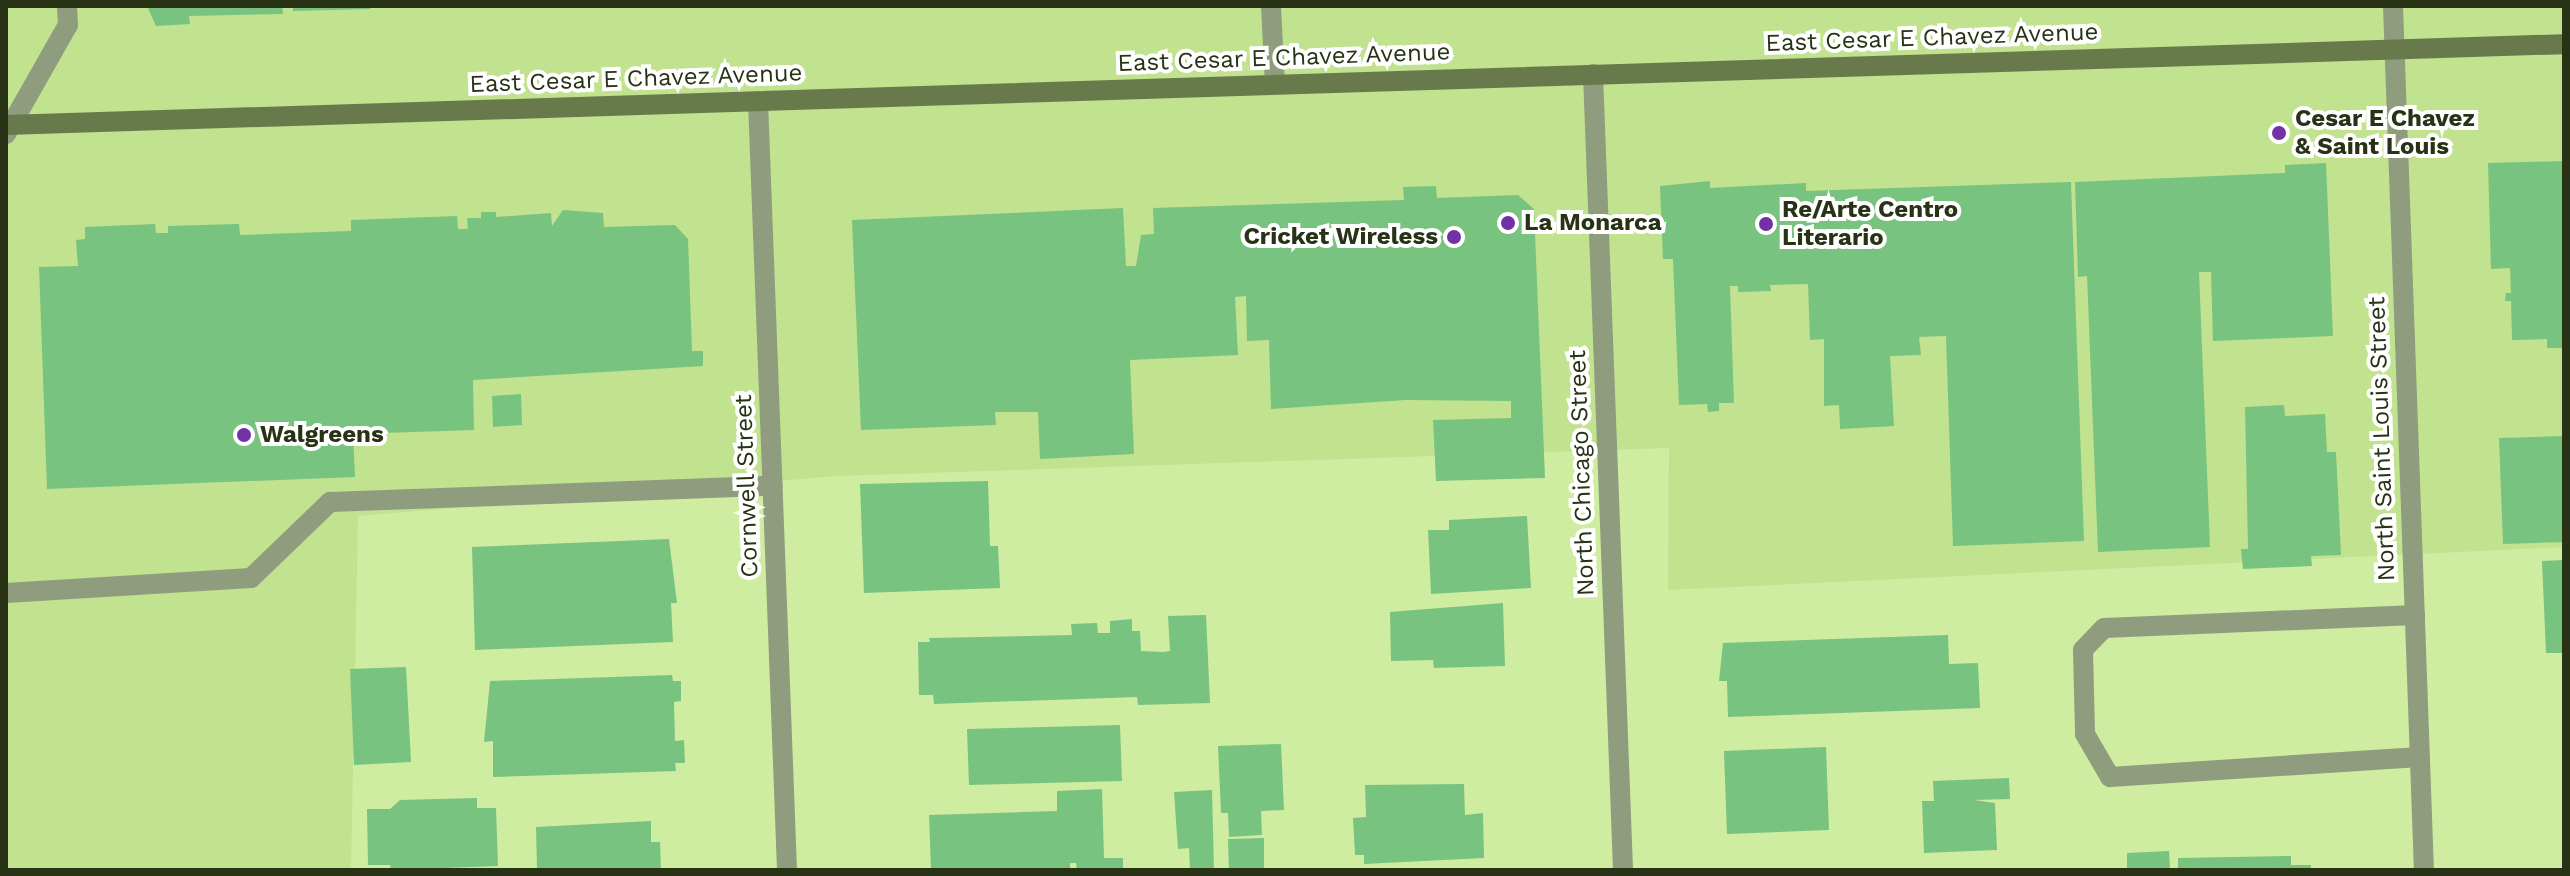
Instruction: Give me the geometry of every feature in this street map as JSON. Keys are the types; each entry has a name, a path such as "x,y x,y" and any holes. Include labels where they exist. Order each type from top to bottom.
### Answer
{"main road":[{"name":"East Cesar E Chavez Avenue","path":"8,128 2564,44"}],"street":[{"path":"8,128 68,25 67,6"},
{"path":"1271,6 1275,84"},
{"name":"North Saint Louis Street","path":"2393,6 2424,870"},
{"name":"North Chicago Street","path":"1593,74 1623,870"},
{"name":"Cornwell Street","path":"758,101 787,870"},
{"path":"6,593 251,578 330,502 773,486"},
{"path":"2415,615 2104,628 2083,650 2085,734 2110,777 2419,757"}],"shaded area":[{"path":"6,6 2564,6 2564,547 1668,590 1669,448 836,476 358,516 351,870 6,870"}],"building":[{"path":"147,6 282,6 283,14 189,16 190,24 156,26"},
{"path":"293,6 370,6 370,9 293,11"},
{"path":"2564,161 2564,348 2547,348 2547,339 2512,340 2511,301 2505,301 2506,293 2511,293 2510,268 2491,269 2488,163"},
{"path":"2326,163 2333,336 2213,341 2211,272 2199,272 2210,547 2098,552 2087,276 2078,277 2075,182 2285,173 2285,165"},
{"path":"1710,181 1710,188 1806,183 1806,191 2071,182 2084,541 1953,546 1946,336 1919,337 1921,355 1890,356 1894,426 1840,429 1839,405 1824,406 1824,339 1810,340 1808,284 1770,285 1771,291 1738,292 1738,286 1730,286 1734,403 1719,403 1719,411 1708,412 1707,404 1679,405 1673,259 1663,259 1660,186"},
{"path":"1436,186 1437,198 1518,195 1534,209 1545,478 1436,481 1433,420 1511,418 1511,401 1405,400 1271,409 1269,340 1247,341 1246,296 1235,297 1238,355 1130,360 1134,454 1040,459 1038,412 995,412 996,425 861,430 852,220 1123,208 1126,266 1136,266 1141,235 1154,234 1153,208 1404,200 1403,187"},
{"path":"563,210 603,213 604,227 675,225 688,239 692,351 703,351 703,366 473,380 474,430 353,434 355,477 47,489 39,267 78,266 76,240 85,239 85,227 155,224 156,233 168,233 168,226 239,224 240,235 351,231 351,220 457,216 458,229 468,229 467,218 481,218 481,212 496,212 496,217 551,213 552,226"},
{"path":"521,394 522,425 493,427 492,396"},
{"path":"2284,405 2285,416 2325,414 2327,452 2336,452 2341,555 2311,556 2312,566 2243,569 2241,549 2248,549 2245,407"},
{"path":"2564,436 2564,542 2503,544 2499,438"},
{"path":"988,481 990,546 998,546 1000,588 864,593 860,484"},
{"path":"1527,516 1531,588 1431,594 1428,530 1449,530 1449,520"},
{"path":"669,539 677,603 671,603 673,642 475,650 472,547"},
{"path":"2564,560 2564,653 2546,653 2542,561"},
{"path":"1503,603 1505,666 1434,668 1433,660 1391,661 1390,612"},
{"path":"1206,615 1210,703 1138,705 1137,697 934,704 933,695 919,695 918,642 930,642 929,638 1072,635 1071,624 1097,623 1098,633 1110,633 1110,621 1132,619 1132,631 1140,631 1141,651 1163,652 1170,651 1168,616"},
{"path":"1948,635 1949,664 1978,663 1980,708 1728,717 1727,681 1719,681 1723,643"},
{"path":"406,667 411,762 354,765 350,669"},
{"path":"672,675 673,681 681,681 681,701 674,702 675,741 684,740 685,763 675,763 676,771 493,777 493,741 484,742 490,681"},
{"path":"1120,725 1122,781 969,785 967,729"},
{"path":"1281,744 1284,810 1261,811 1262,835 1229,837 1228,813 1221,813 1218,746"},
{"path":"1826,747 1829,830 1727,834 1724,751"},
{"path":"2009,778 2010,799 1974,800 1995,803 1997,850 1924,853 1922,801 1934,801 1933,781"},
{"path":"1464,784 1465,815 1483,813 1484,858 1364,864 1364,855 1355,855 1353,818 1366,817 1365,785"},
{"path":"1102,789 1104,858 1123,858 1123,870 1077,870 1076,863 1070,863 1070,870 931,870 929,815 1057,811 1057,791"},
{"path":"1212,790 1214,870 1190,870 1189,848 1178,849 1174,792"},
{"path":"477,798 477,808 496,808 498,866 391,870 390,865 368,865 367,809 390,809 400,800"},
{"path":"651,821 651,842 660,842 661,870 537,869 536,827"},
{"path":"1264,838 1264,868 1229,869 1228,839"},
{"path":"2169,851 2170,870 2127,870 2127,853"},
{"path":"2291,856 2291,865 2311,865 2311,870 2178,870 2178,858"}],"place":[{"name":"Cesar E Chavez & Saint Louis","path":"2279,133"},
{"name":"La Monarca","path":"1508,223"},
{"name":"Re/Arte Centro Literario","path":"1766,224"},
{"name":"Cricket Wireless","path":"1454,237"},
{"name":"Walgreens","path":"244,435"}]}
